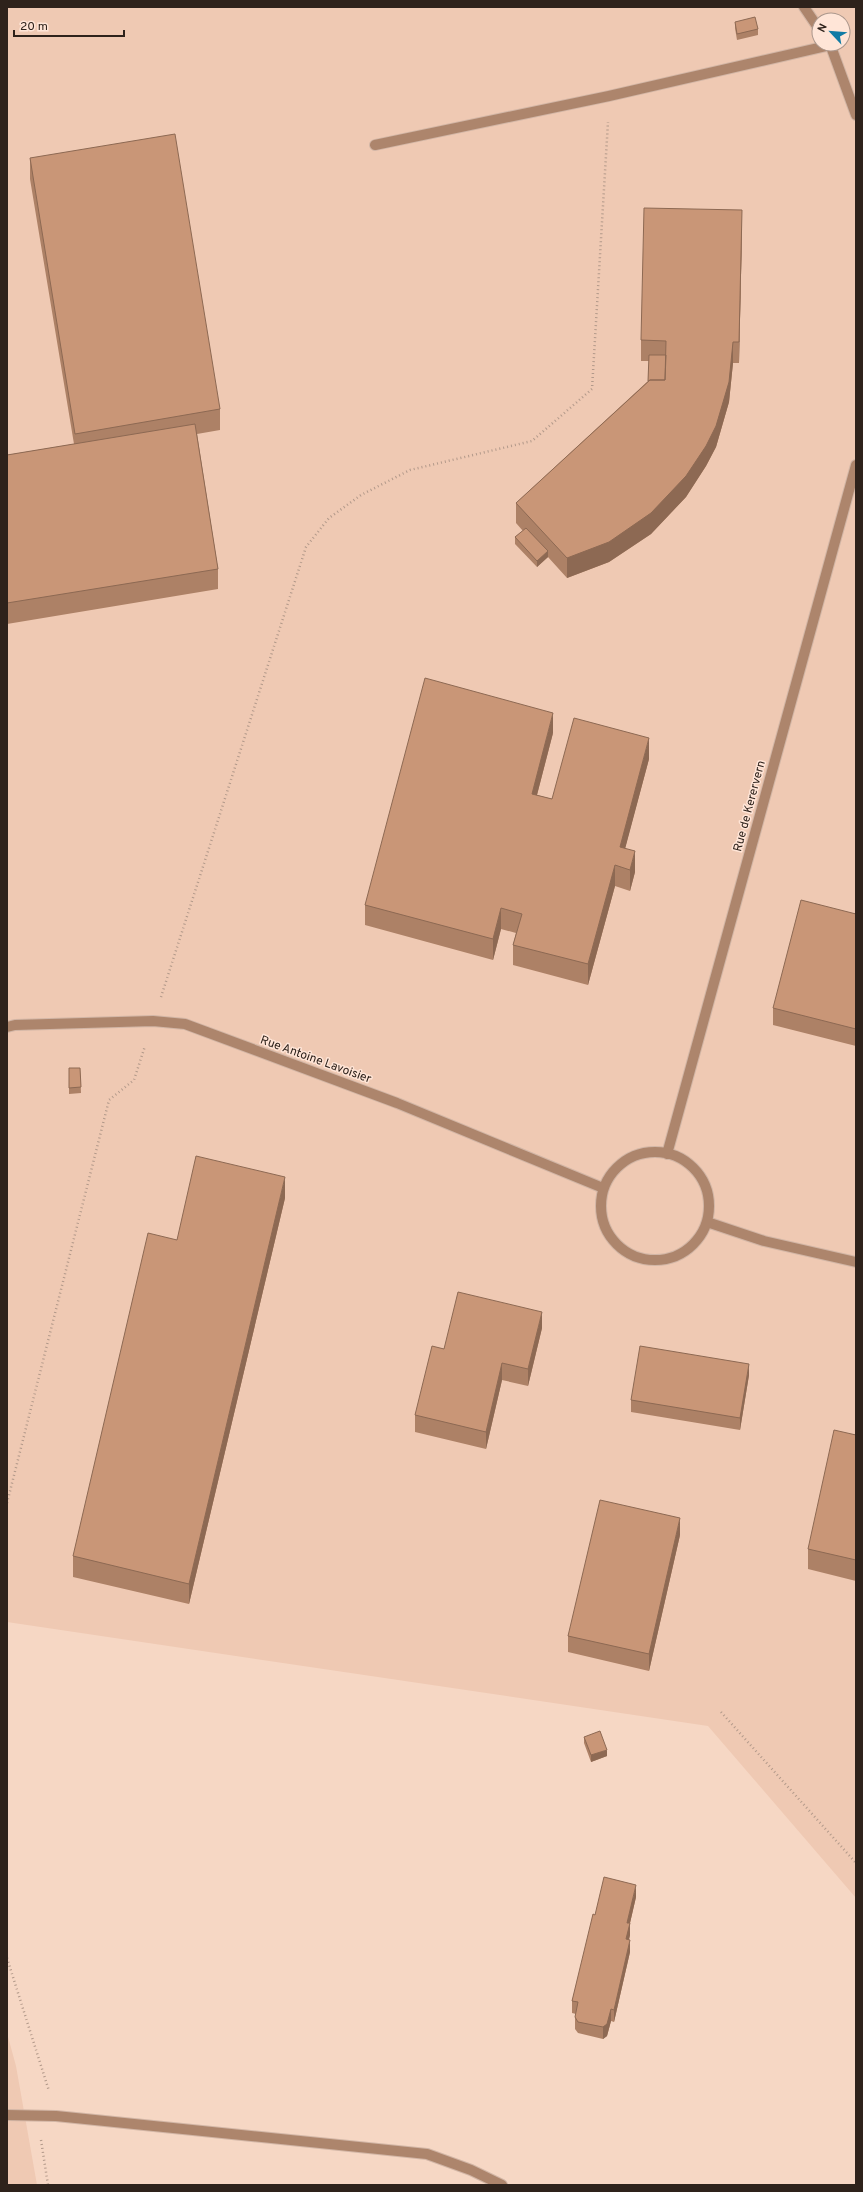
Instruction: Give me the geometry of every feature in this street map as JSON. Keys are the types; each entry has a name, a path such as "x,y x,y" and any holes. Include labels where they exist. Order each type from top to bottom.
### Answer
{"street":[{"path":"804,7 811,17"},
{"path":"375,145 609,96 811,49"},
{"path":"833,52 856,115"},
{"name":"Rue de Kerervern","path":"667,1154 856,465"},
{"name":"Rue Antoine Lavoisier","path":"7,1027 15,1025 153,1021 185,1024 397,1103 603,1188"},
{"path":"652,1152 667,1154 683,1160 697,1172 703,1182 709,1204 707,1222 700,1237 687,1250 672,1258 655,1261 638,1258 623,1251 610,1238 603,1223 600,1206 603,1188 622,1163 636,1155 652,1152"},
{"path":"707,1222 764,1240 856,1262"},
{"path":"7,2115 56,2116 427,2154 471,2170 502,2185"}],"path":[{"path":"7,1503 109,1100 134,1080 306,546 329,518 361,495 410,470 532,441 592,389 609,96"},
{"path":"721,1712 856,1863"},
{"path":"7,1958 56,2116"},
{"path":"38,2116 48,2185"}],"shaded area":[{"path":"7,7 856,7 856,1898 708,1726 7,1622"},
{"path":"7,2033 16,2066 37,2185 7,2185"}],"building":[{"path":"755,17 758,29 737,34 735,22"},
{"path":"175,134 220,409 75,434 30,158"},
{"path":"644,208 742,210 739,342 733,342 729,382 716,426 706,446 686,476 651,513 609,542 567,558 516,503 650,380 665,380 666,341 641,340"},
{"path":"649,355 666,355 665,380 648,381"},
{"path":"195,424 218,569 7,603 7,455"},
{"path":"526,528 548,551 537,561 515,537"},
{"path":"425,678 553,713 532,794 552,799 574,718 649,738 620,847 635,851 630,870 615,865 588,964 513,945 522,914 501,908 493,939 365,905"},
{"path":"801,900 856,914 856,1029 773,1008"},
{"path":"69,1068 80,1068 81,1087 69,1088"},
{"path":"196,1156 285,1177 189,1584 73,1556 148,1233 177,1240"},
{"path":"458,1292 542,1312 528,1369 502,1363 486,1432 415,1415 432,1346 444,1349"},
{"path":"640,1346 749,1364 740,1418 631,1400"},
{"path":"834,1430 856,1435 856,1560 808,1549"},
{"path":"600,1500 680,1518 649,1654 568,1636"},
{"path":"600,1731 607,1750 591,1755 584,1737"},
{"path":"604,1877 636,1885 627,1923 630,1923 626,1939 630,1940 614,2010 611,2009 607,2024 603,2027 578,2022 575,2017 578,2002 572,2001 593,1914 595,1915"}]}
